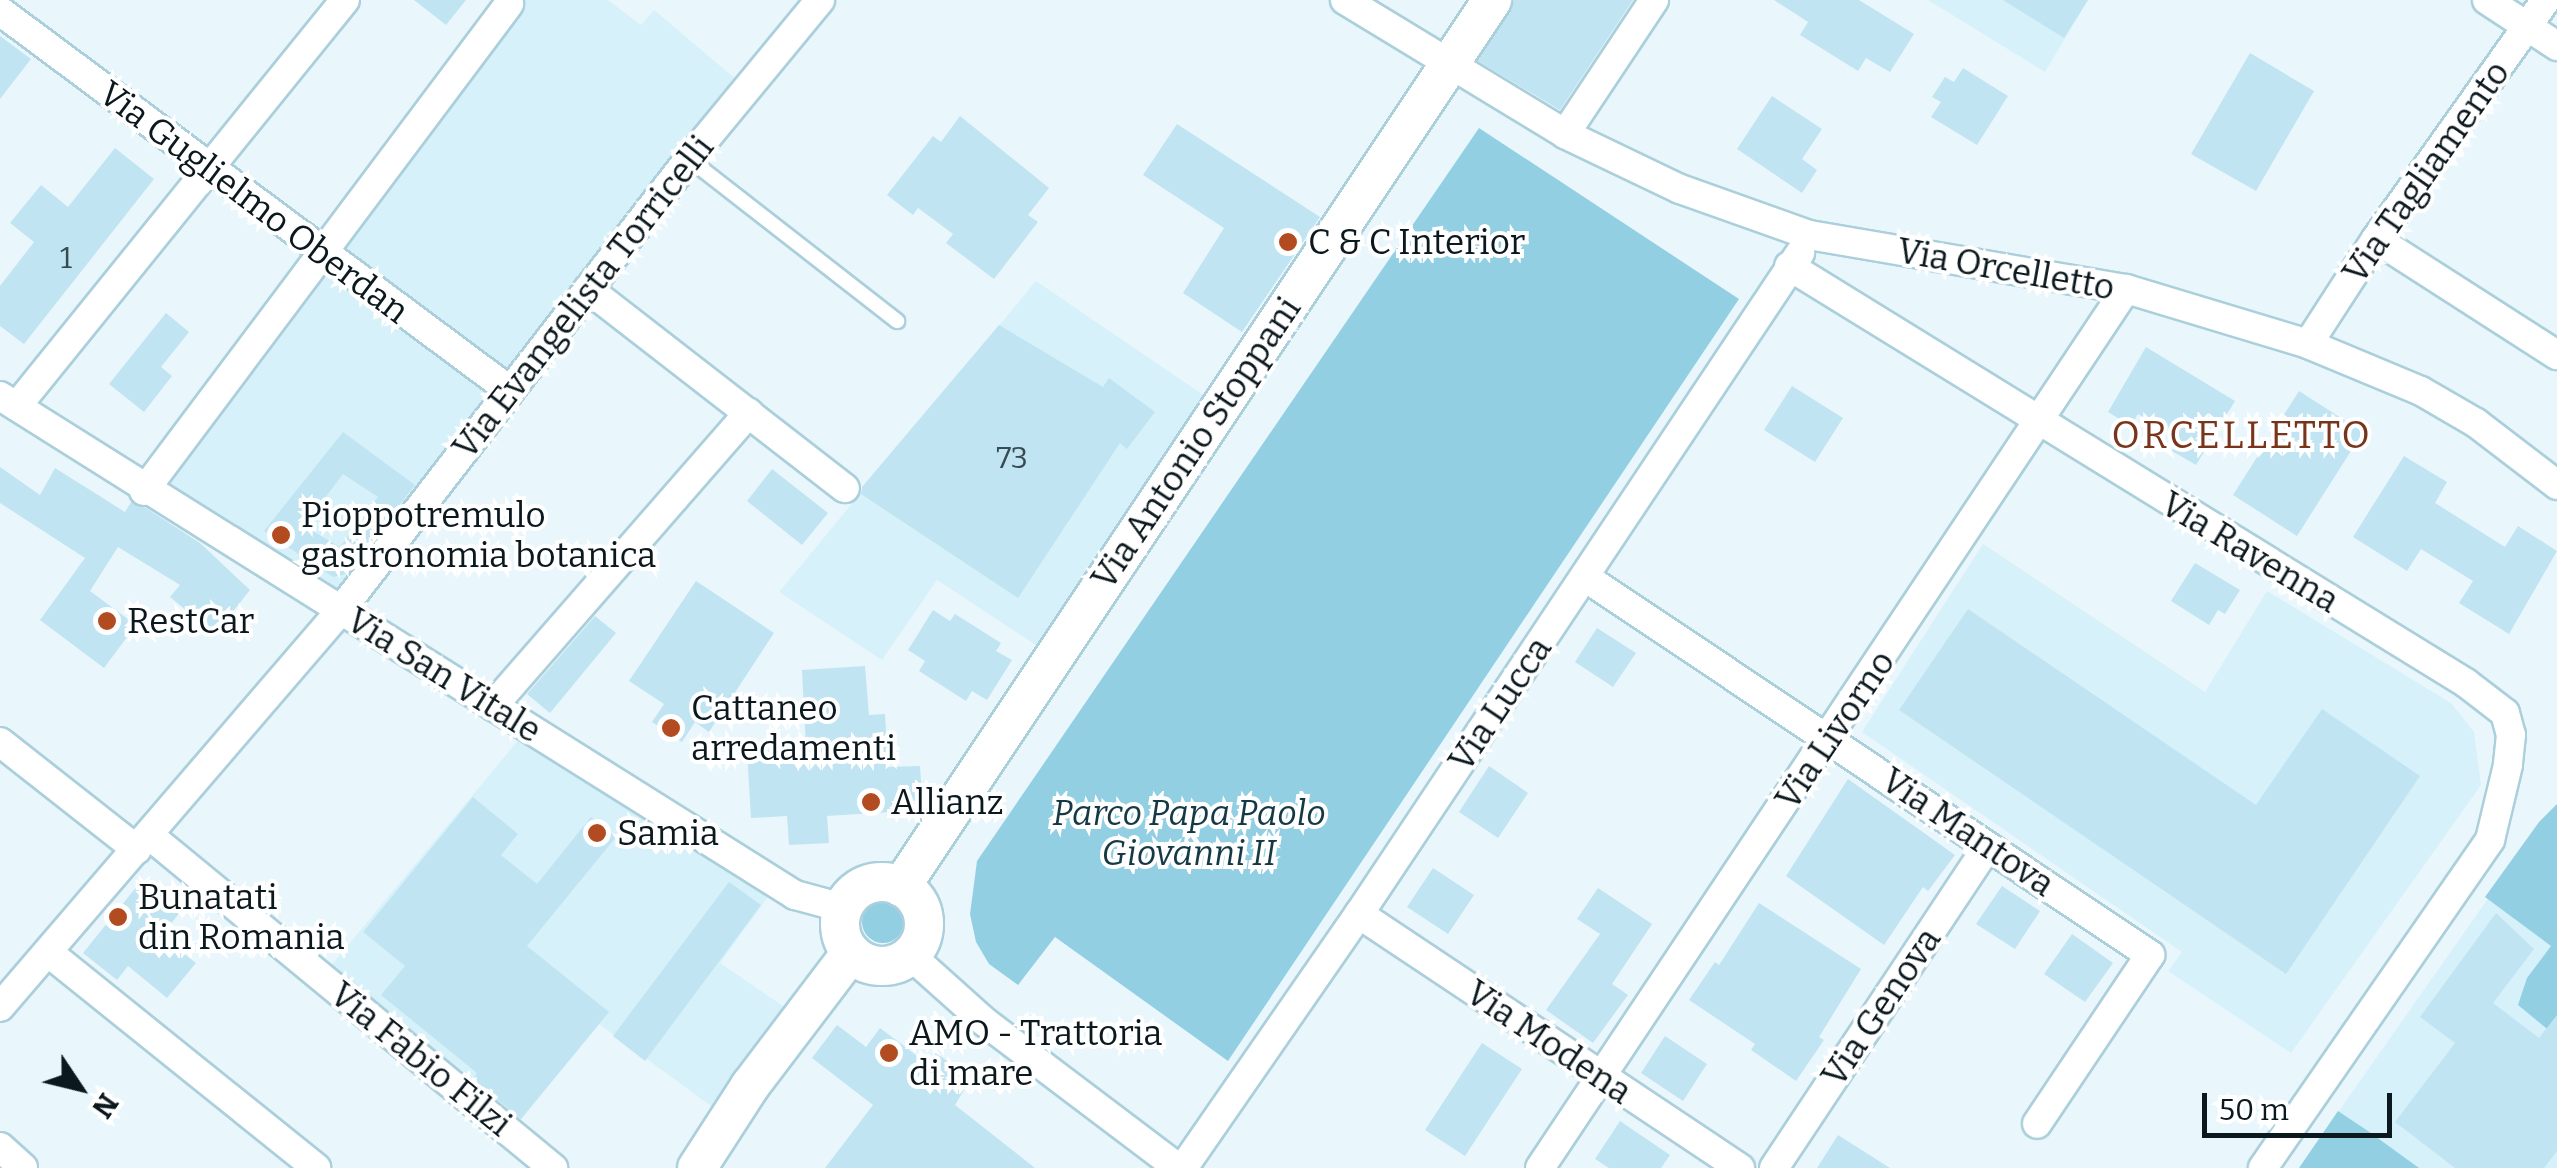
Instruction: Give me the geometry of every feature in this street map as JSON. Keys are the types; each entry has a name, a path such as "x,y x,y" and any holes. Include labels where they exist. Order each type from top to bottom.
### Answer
{"street":[{"path":"8,401 207,169 345,0"},
{"name":"Via Evangelista Torricelli","path":"0,1007 342,610 689,159 820,0"},
{"name":"Via Orcelletto","path":"1345,0 1565,134 1680,189 1809,235 2126,290 2308,344 2421,390 2476,423 2557,485"},
{"name":"Via Antonio Stoppani","path":"901,886 1492,0"},
{"path":"1565,134 1654,0"},
{"path":"2487,0 2557,46"},
{"name":"Via Tagliamento","path":"2308,344 2376,239 2546,0"},
{"path":"144,490 509,4"},
{"name":"Via Guglielmo Oberdan","path":"0,11 207,169 509,390"},
{"name":"Via Lucca","path":"1180,1168 1359,914 1809,235"},
{"path":"2376,239 2557,355"},
{"name":"Via Ravenna","path":"1789,266 2466,683 2505,714 2511,736 2508,765 2490,840 2263,1168"},
{"path":"588,289 845,488"},
{"name":"Via Livorno","path":"1540,1168 2126,290"},
{"name":"Via San Vitale","path":"8,401 794,895 843,908"},
{"path":"493,706 749,414"},
{"name":"Via Mantova","path":"1585,577 2150,955 2038,1124"},
{"name":"Via Fabio Filzi","path":"0,742 143,843 553,1168"},
{"name":"Via Genova","path":"1774,1168 1988,847"},
{"path":"876,882 901,886 920,906 923,932 910,955 877,966 852,953 840,927 843,908 864,886 876,882"},
{"name":"Via Modena","path":"1359,914 1740,1168"},
{"path":"698,1168 750,1086 852,953"},
{"path":"49,954 316,1168"},
{"path":"910,955 985,1022 1180,1168"},
{"path":"0,1147 22,1168"}],"lane":[{"path":"689,159 897,322"}],"shaded area":[{"path":"515,0 608,0 641,25 654,10 743,85 340,606 147,490"},
{"path":"1928,0 2088,0 2045,72"},
{"path":"1036,281 1218,405 1051,655 937,580 882,660 779,592"},
{"path":"1983,544 2205,692 2267,591 2451,703 2474,732 2481,785 2291,1053 2168,971 2182,952 1862,732"},
{"path":"525,732 775,887 720,963 799,1017 726,1117 599,1024 513,1129 325,973"},
{"path":"2494,890 2557,945 2557,1168 2299,1168"}],"green space":[{"name":"Parco Papa Paolo Giovanni II","path":"1479,128 1739,299 1228,1061 1055,937 1018,985 989,964 976,942 970,914 977,861"},
{"path":"2557,804 2557,1037 2518,1005 2527,978 2551,946 2485,897 2539,822"},
{"path":"883,901 898,907 904,922 898,937 883,943 868,937 862,922 868,907"},
{"path":"2338,1111 2368,1131 2419,1168 2299,1168"}],"building":[{"path":"414,0 466,0 446,25"},
{"path":"1514,0 1633,0 1560,110 1478,61"},
{"path":"1774,0 1859,0 1914,34 1890,72 1866,58 1858,71 1800,35 1808,22"},
{"path":"2003,0 2088,0 2064,38"},
{"path":"0,36 31,59 0,99"},
{"path":"2250,53 2314,91 2256,191 2191,154"},
{"path":"1963,68 2008,96 1977,145 1931,117 1941,102 1932,97 1945,77 1954,82"},
{"path":"1772,96 1822,129 1802,159 1817,170 1802,193 1737,149"},
{"path":"960,116 1049,188 1028,215 1038,222 994,279 946,243 953,234 918,208 913,215 887,195 933,136 941,142"},
{"path":"1177,124 1320,217 1242,332 1183,293 1224,228 1143,175"},
{"path":"115,148 154,179 24,344 0,326 0,286 34,242 10,223 41,185 68,207"},
{"path":"166,313 189,332 161,367 172,376 144,412 109,384"},
{"path":"999,325 1103,387 1109,378 1155,412 1127,449 1120,443 1018,598 861,494 862,487"},
{"path":"2146,347 2235,401 2196,465 2172,451 2180,438 2138,414 2131,426 2108,412"},
{"path":"1792,386 1843,418 1815,462 1764,430"},
{"path":"2299,391 2363,432 2297,536 2233,495"},
{"path":"343,432 415,485 346,574 333,577 264,531","holes":["343,474 378,497 340,547 304,526"]},
{"path":"2404,456 2447,482 2435,503 2505,547 2518,526 2557,551 2509,634 2459,603 2473,581 2421,549 2407,571 2353,537"},
{"path":"0,467 40,495 55,468 125,512 131,502 146,508 200,543 250,590 215,634 170,597 180,585 118,547 90,591 136,625 104,668 40,620 85,558 0,503"},
{"path":"772,469 828,513 802,545 747,501"},
{"path":"2195,563 2240,590 2225,614 2218,610 2209,625 2171,601"},
{"path":"696,581 774,633 709,732 695,722 682,742 652,722 664,704 629,681"},
{"path":"1968,609 2256,805 2322,709 2420,776 2286,974 1899,710"},
{"path":"933,610 950,621 955,614 1001,643 996,651 1012,660 987,700 972,691 966,701 919,671 925,661 908,650"},
{"path":"595,616 616,633 550,713 527,694"},
{"path":"1597,628 1636,653 1613,687 1575,662"},
{"path":"865,666 869,715 885,714 888,767 920,766 923,810 827,816 829,843 789,845 787,816 751,818 747,752 806,748 802,670"},
{"path":"1489,766 1528,793 1498,838 1459,812"},
{"path":"1848,779 1955,855 1928,891 1923,887 1884,945 1786,876"},
{"path":"473,797 518,834 501,855 537,884 591,817 616,837 527,946 609,1012 521,1119 473,1079 477,1073 381,995 405,966 363,932"},
{"path":"1433,868 1474,895 1448,934 1407,907"},
{"path":"142,880 181,911 161,936 196,963 167,998 128,966 117,980 83,953"},
{"path":"729,882 761,905 645,1061 613,1036"},
{"path":"2002,886 2040,911 2015,949 1976,924"},
{"path":"1598,888 1652,924 1612,984 1628,995 1593,1043 1546,1010 1600,934 1577,919"},
{"path":"1759,903 1861,969 1819,1037 1824,1040 1796,1081 1751,1050 1755,1044 1689,1000 1715,962 1719,965"},
{"path":"2496,913 2534,949 2493,1003 2539,1038 2557,1015 2557,1151 2544,1168 2455,1168 2395,1122 2455,1043 2420,1017"},
{"path":"2072,934 2113,963 2085,1002 2044,974"},
{"path":"837,1025 866,1047 880,1028 928,1064 936,1053 971,1078 955,1105 1035,1168 825,1168 873,1105 812,1058"},
{"path":"1665,1036 1707,1064 1683,1101 1641,1073"},
{"path":"1482,1043 1522,1069 1465,1156 1425,1130"},
{"path":"1620,1121 1670,1155 1661,1168 1609,1168 1595,1159"},
{"path":"1838,1135 1890,1168 1817,1168"}],"place":[{"name":"C & C Interior","path":"1288,242"},
{"name":"Pioppotremulo gastronomia botanica","path":"281,535"},
{"name":"RestCar","path":"107,621"},
{"name":"Cattaneo arredamenti","path":"671,728"},
{"name":"Allianz","path":"871,802"},
{"name":"Samia","path":"597,833"},
{"name":"Bunatati din Romania","path":"118,917"},
{"name":"AMO - Trattoria di mare","path":"889,1053"}],"district":[{"name":"ORCELLETTO","path":"2242,436"}]}
